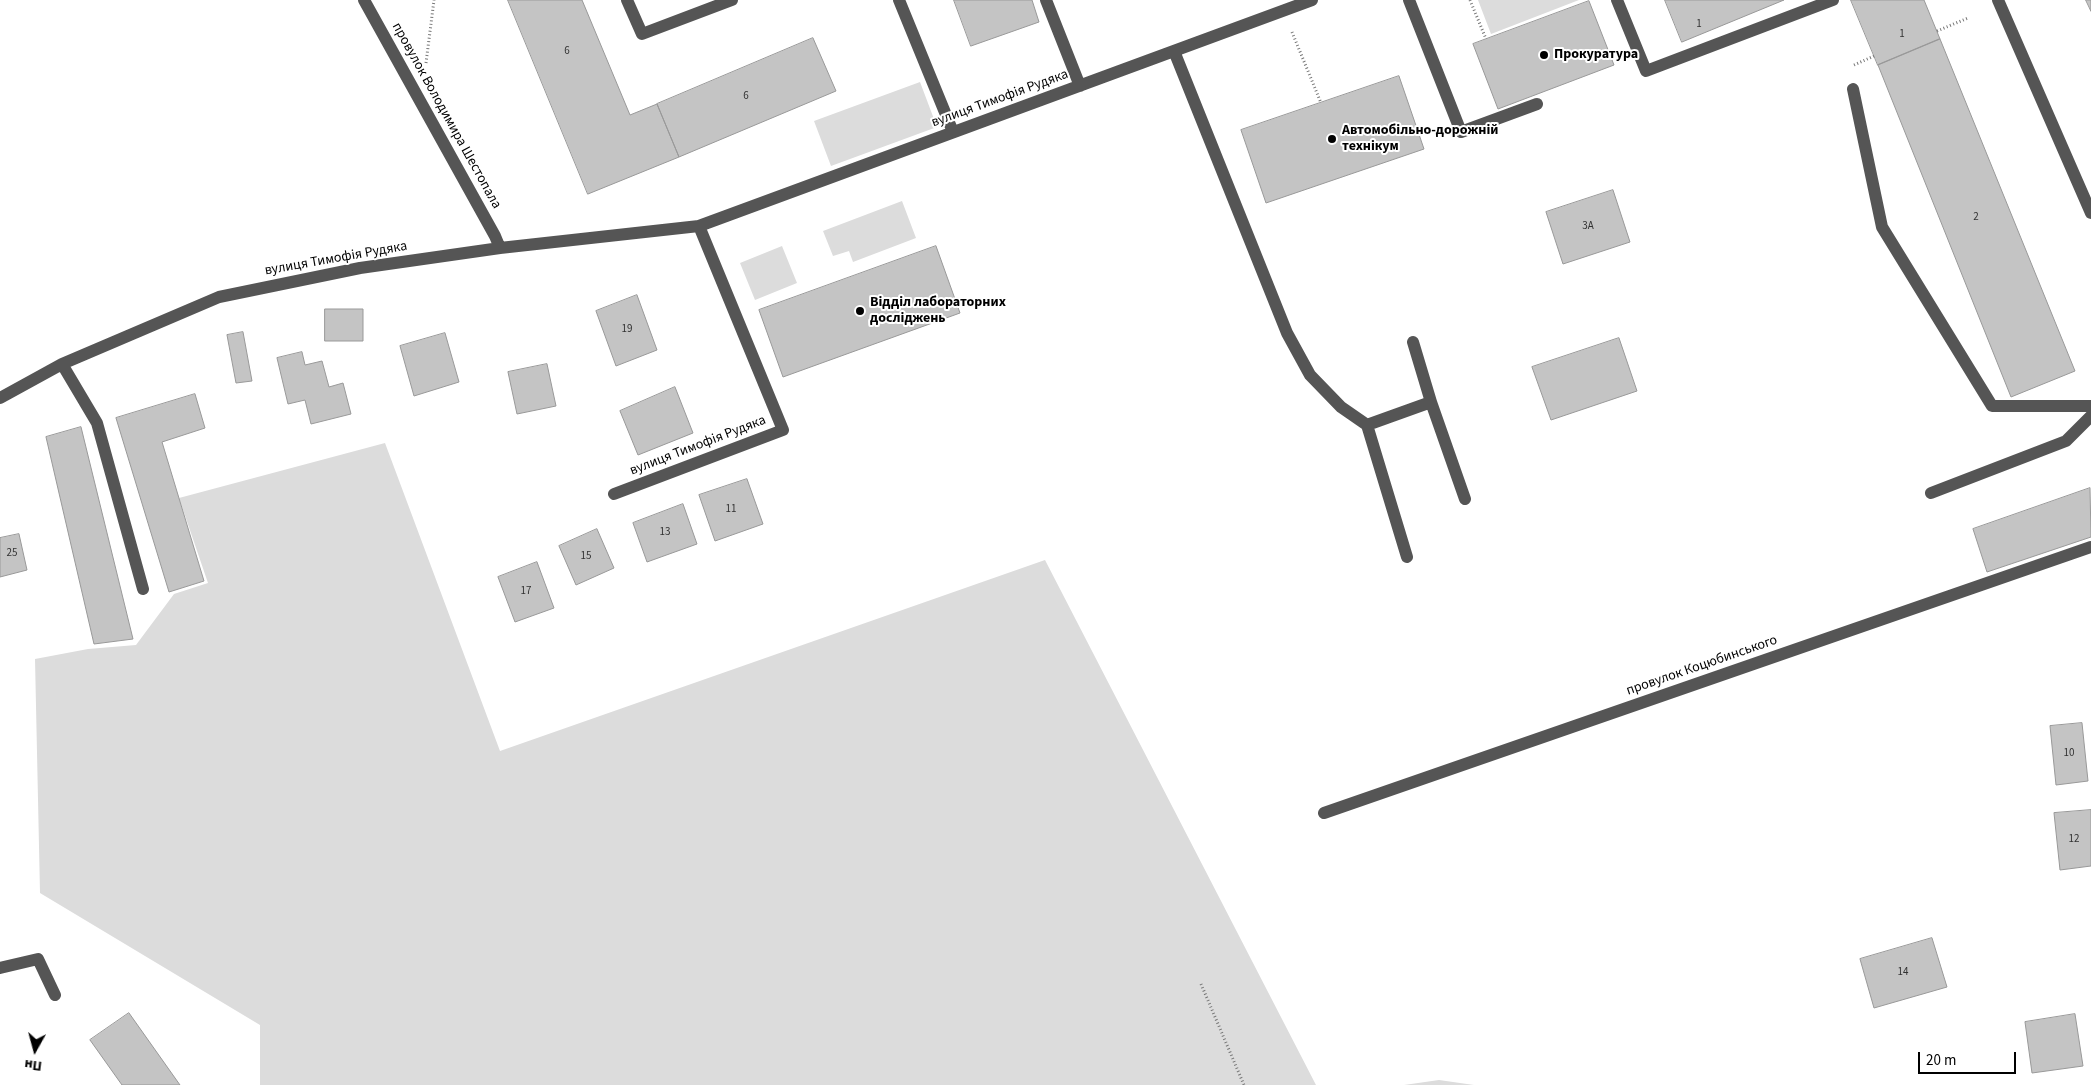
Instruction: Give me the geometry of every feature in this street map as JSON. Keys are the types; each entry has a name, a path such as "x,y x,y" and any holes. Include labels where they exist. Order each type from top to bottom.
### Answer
{"street":[{"name":"провулок Володимира Шестопала","path":"364,0 500,248"},
{"path":"627,0 642,34 732,0"},
{"path":"899,0 954,132"},
{"path":"1046,0 1080,86"},
{"name":"вулиця Тимофія Рудяка","path":"0,398 62,364 219,297 360,268 500,248 699,226 1312,0"},
{"path":"1409,0 1461,132 1537,104"},
{"path":"1617,0 1646,70 1833,0"},
{"path":"1998,0 2091,213"},
{"path":"1174,51 1287,333 1310,374 1341,407 1367,425 1407,557"},
{"path":"1853,89 1882,227 1992,406 2091,406"},
{"name":"вулиця Тимофія Рудяка","path":"614,494 783,430 699,226"},
{"path":"1413,342 1431,402 1465,499"},
{"path":"62,364 97,423 143,589"},
{"path":"1367,425 1431,402"},
{"path":"1930,494 2066,440 2091,416"},
{"name":"провулок Коцюбинського","path":"1324,814 2091,547"},
{"path":"0,968 38,959 55,995"}],"path":[{"path":"422,104 434,0"},
{"path":"1470,0 1486,40"},
{"path":"1937,31 1968,18"},
{"path":"1292,32 1321,103"},
{"path":"1201,984 1244,1085"}],"shaded area":[{"path":"1478,0 1579,0 1491,34"},
{"path":"920,82 937,127 831,166 814,121"},
{"path":"902,201 916,238 853,262 849,251 833,256 823,231"},
{"path":"782,246 797,283 755,300 740,263"},
{"path":"385,443 500,751 1045,560 1316,1085 260,1085 260,1025 40,893 35,659 88,649 136,645 174,594 208,583 179,498"},
{"path":"1439,1080 1474,1085 1404,1085"}],"building":[{"path":"508,0 582,0 630,115 657,104 679,157 588,194"},
{"path":"954,0 1032,0 1039,22 971,46"},
{"path":"1665,0 1784,0 1682,42"},
{"path":"1851,0 1924,0 1940,39 1878,65"},
{"path":"2086,0 2091,0 2091,11"},
{"name":"Прокуратура","path":"1589,1 1614,65 1498,109 1473,44"},
{"path":"813,38 836,91 679,157 657,104"},
{"path":"1940,39 2075,371 2011,397 1878,65"},
{"name":"Автомобільно-дорожній технікум","path":"1399,76 1424,149 1266,203 1241,130"},
{"path":"1613,190 1630,242 1563,264 1546,212"},
{"name":"Відділ лабораторних досліджень","path":"936,246 960,313 783,377 759,310"},
{"path":"637,295 657,350 616,366 596,311"},
{"path":"325,309 363,309 363,341 325,341"},
{"path":"243,332 252,381 236,383 227,335"},
{"path":"445,333 459,382 414,396 400,346"},
{"path":"1619,338 1637,391 1551,420 1532,367"},
{"path":"302,352 305,365 322,361 329,387 343,383 351,414 311,424 305,400 288,404 277,358"},
{"path":"547,364 556,406 517,414 508,372"},
{"path":"675,387 693,433 638,455 620,411"},
{"path":"195,394 205,428 162,442 204,581 169,592 116,418"},
{"path":"81,427 133,639 94,644 46,437"},
{"path":"747,479 763,524 715,541 699,495"},
{"path":"2090,488 2091,537 1987,572 1973,529"},
{"path":"683,504 697,544 647,562 633,523"},
{"path":"597,529 614,568 576,585 559,546"},
{"path":"19,534 27,570 0,577 0,538"},
{"path":"537,562 554,608 515,622 498,577"},
{"path":"2082,723 2088,781 2056,785 2050,726"},
{"path":"2091,810 2091,866 2060,870 2054,813"},
{"path":"1932,938 1947,987 1874,1008 1860,959"},
{"path":"129,1013 180,1085 122,1085 90,1040"},
{"path":"2075,1014 2083,1066 2032,1073 2025,1022"}],"place":[{"name":"Прокуратура","path":"1544,55"},
{"name":"Автомобільно-дорожній технікум","path":"1332,139"},
{"name":"Відділ лабораторних досліджень","path":"860,311"}]}
